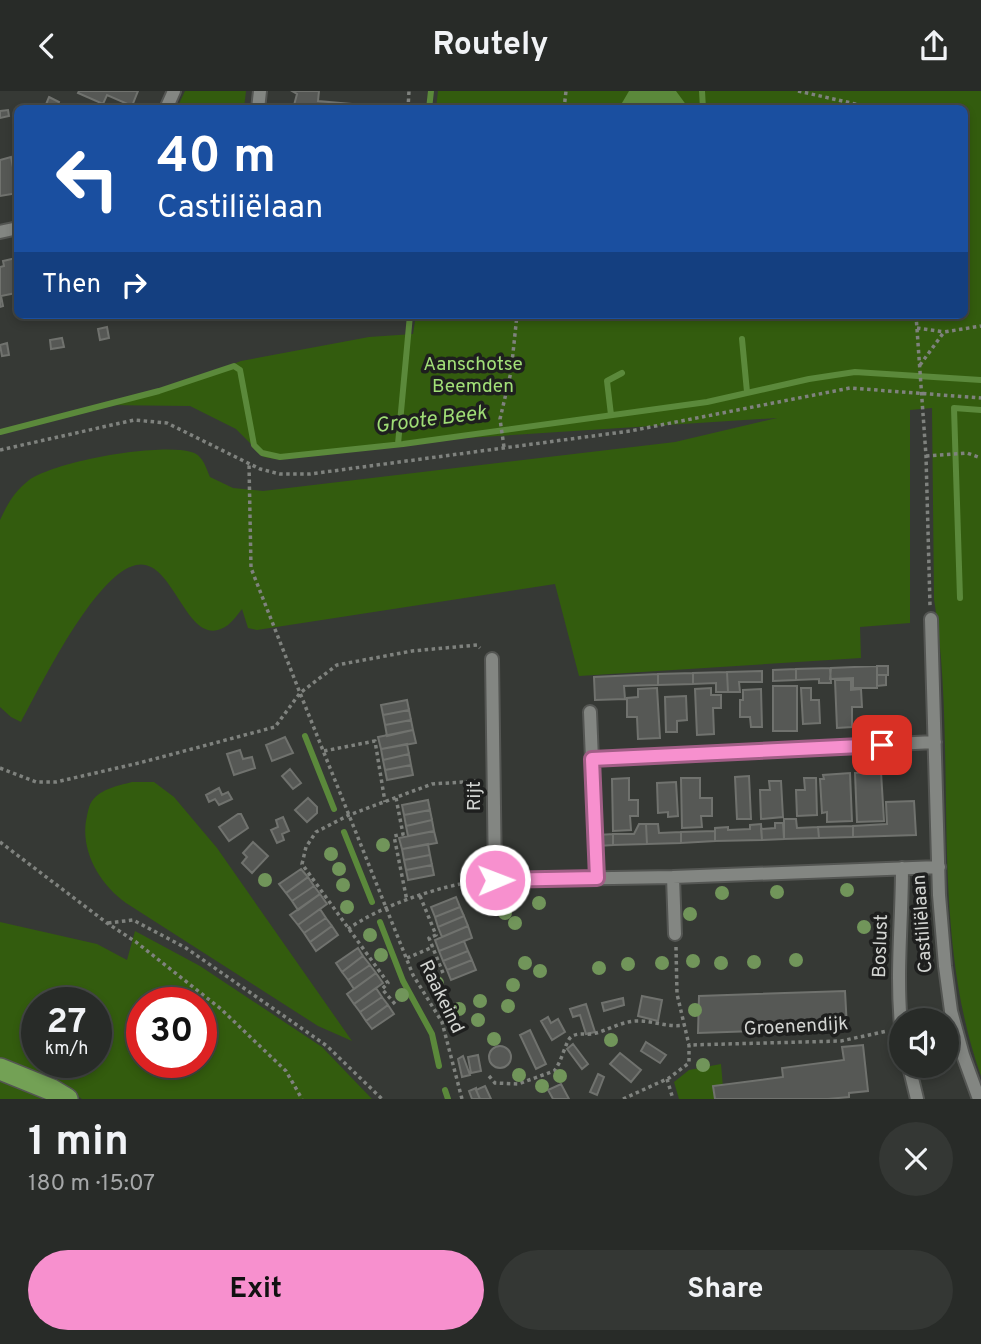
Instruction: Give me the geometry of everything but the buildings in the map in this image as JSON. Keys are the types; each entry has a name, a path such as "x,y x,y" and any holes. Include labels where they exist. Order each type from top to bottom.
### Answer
{"highway":[{"path":"0,1069 52,1090 66,1099"}],"street":[{"name":"Castiliëlaan","path":"931,619 945,966 951,1011 979,1099"},
{"name":"Rijt","path":"492,659 495,880"},
{"path":"590,712 597,878"},
{"path":"592,759 934,742"},
{"path":"495,880 673,877 939,867"},
{"name":"Boslust","path":"901,1008 899,925 903,896 902,868"},
{"path":"673,877 676,934"},
{"path":"912,1078 917,1099"}],"path":[{"path":"798,91 856,105"},
{"path":"504,447 501,409 511,372 517,319"},
{"path":"916,319 926,456 931,619"},
{"path":"917,328 944,332 981,325"},
{"path":"920,367 944,332"},
{"path":"0,450 134,419 167,423 249,464 280,474 310,474 630,431 850,388 981,398"},
{"path":"926,456 963,454 981,459"},
{"name":"Raakeind","path":"249,464 251,568 414,975 442,1022 463,1099"},
{"path":"0,768 36,782 56,782 275,727 300,692 337,665 412,651 477,645 492,659"},
{"path":"324,751 374,741 385,802"},
{"path":"395,1004 382,989 388,983 302,864 306,847 316,832 349,815 432,784 495,780"},
{"path":"396,798 403,834 394,835 407,901"},
{"path":"0,842 136,942 221,1009 286,1071 302,1099"},
{"path":"348,929 362,919 420,896 457,884 495,880"},
{"path":"420,896 436,935 429,938 443,973"},
{"path":"107,923 133,920 186,948 327,1046 382,1099"},
{"path":"623,1099 667,1079 689,1063 690,1045 677,995 676,934"},
{"path":"407,958 433,947"},
{"path":"489,1076 495,1083 518,1084 554,1071 565,1053 567,1042 572,1035 579,1033 590,1034 638,1020 671,1027 685,1025"},
{"name":"Groenendijk","path":"690,1045 841,1041 889,1030"},
{"path":"667,1079 674,1099"}],"green space":[{"path":"185,91 246,91 244,105 178,105"},
{"name":"Aanschotse Beemden","path":"438,91 981,91 981,1076 965,1018 954,959 949,900 944,718 934,599 932,408 910,410 910,623 860,627 861,658 579,676 555,584 257,630 248,628 242,609 228,625 214,631 202,627 191,617 161,575 149,566 136,565 120,573 87,609 55,658 21,722 0,707 0,520 19,490 41,474 108,456 176,450 198,455 210,477 233,488 263,491 675,442 777,418 403,442 275,459 264,457 236,429 190,406 102,405 171,388 241,361 369,337 413,334 415,319 968,319 968,105 436,105"},
{"path":"132,782 154,782 174,797 217,848 352,1041 318,1026 126,903 107,886 93,865 86,841 88,810 100,793"},
{"path":"0,922 97,944 127,960 135,931 200,966 322,1047 372,1099 82,1099 45,1078 112,1078 112,987 21,987 21,1068 0,1060"},
{"path":"721,1064 724,1099 679,1099 674,1082 689,1070"},
{"path":"0,1076 51,1099 0,1099"}],"shaded area":[{"path":"629,91 676,91 686,105 622,105"}],"waterway":[{"path":"429,105 431,91"},
{"path":"702,91 703,105"},
{"path":"398,444 410,319"},
{"path":"742,339 747,392"},
{"name":"Groote Beek","path":"0,432 159,391 234,366 240,370 254,445 262,453 280,457 403,444 707,402 809,379 855,372 981,380"},
{"path":"611,415 607,381 622,373"},
{"path":"960,598 954,408 981,410"},
{"path":"305,736 334,809"},
{"path":"344,832 372,902"},
{"path":"380,922 403,981 432,1034 439,1066"},
{"path":"445,1090 448,1099"}],"route":[{"path":"495,880 597,878 592,759 882,745"}]}
